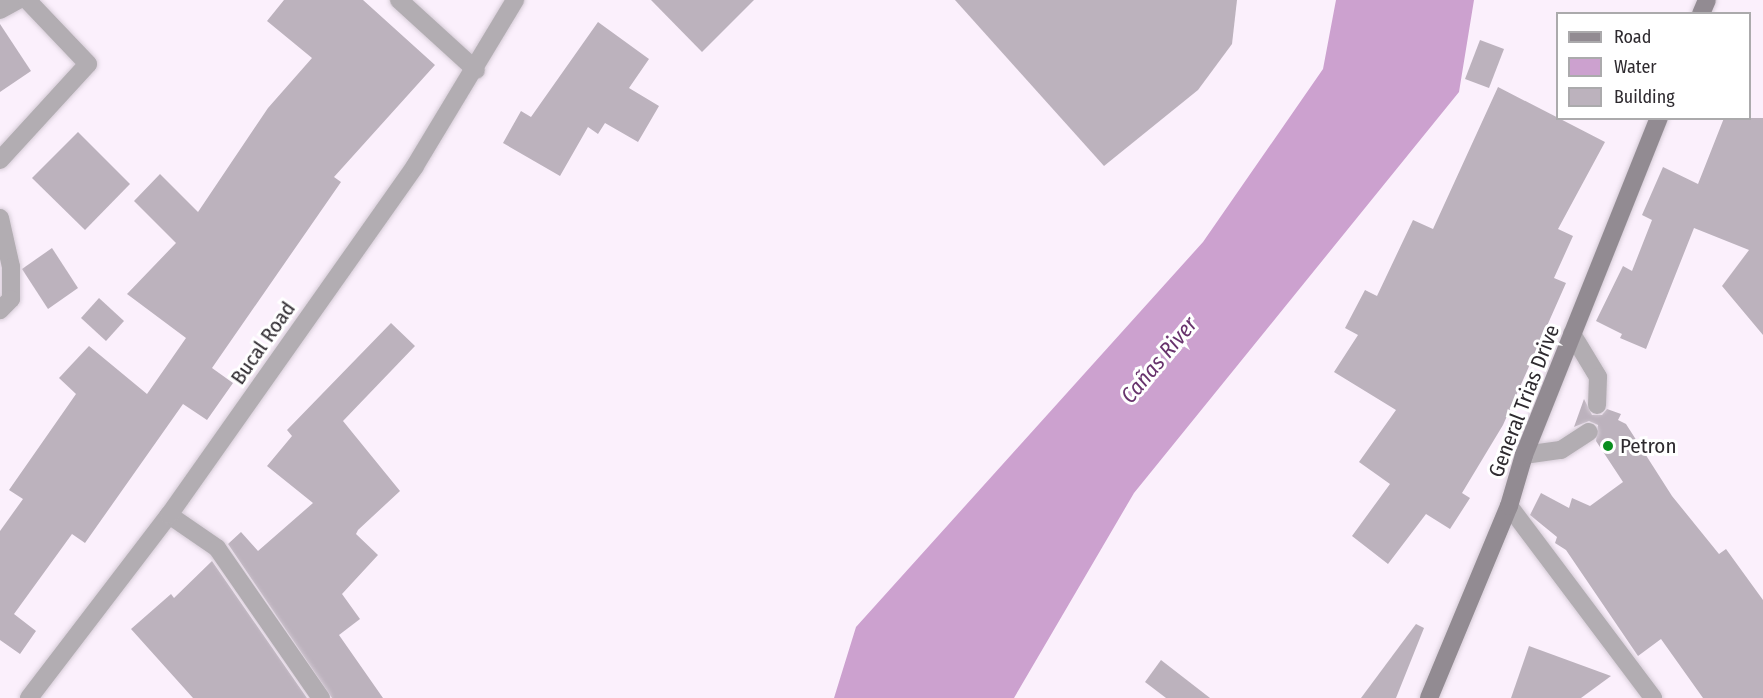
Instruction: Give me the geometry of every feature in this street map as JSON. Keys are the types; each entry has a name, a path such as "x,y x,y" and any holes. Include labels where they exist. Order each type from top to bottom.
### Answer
{"main road":[{"name":"General Trias Drive","path":"1429,698 1509,506 1524,455 1658,120"}],"street":[{"path":"0,10 18,0"},
{"path":"0,160 88,64 27,0"},
{"path":"399,0 476,70"},
{"name":"Bucal Road","path":"29,698 169,515 415,166 476,70 515,0"},
{"path":"0,218 11,267 11,299 0,310"},
{"path":"1572,334 1598,377 1597,405"},
{"path":"1524,455 1561,450 1589,432"},
{"path":"1509,506 1653,698"},
{"path":"169,515 217,549 321,698"}],"water":[{"name":"Cañas River","path":"1336,0 1474,0 1459,92 1134,493 1014,698 834,698 856,627 1203,242 1323,69"}],"building":[{"path":"284,0 363,0 435,65 334,177 341,182 212,368 233,383 207,420 183,404 85,543 72,534 14,614 36,631 20,654 0,640 0,531 23,499 9,490 76,394 59,378 89,346 147,394 186,338 127,294 176,243 134,201 160,174 198,212 268,108 312,58 267,21"},
{"path":"651,0 754,0 702,52"},
{"path":"955,0 1237,0 1232,44 1198,90 1104,166"},
{"path":"598,22 649,59 629,88 659,106 638,142 605,123 598,134 588,127 560,176 503,143 521,111 531,117"},
{"path":"0,24 31,71 0,92"},
{"path":"1480,40 1504,49 1489,88 1465,79"},
{"path":"1498,87 1556,117 1556,120 1562,120 1605,142 1558,229 1573,236 1554,278 1566,283 1503,425 1462,493 1470,498 1450,529 1426,514 1388,564 1352,536 1390,484 1359,462 1396,410 1334,372 1358,335 1345,328 1365,290 1377,296 1413,220 1433,229"},
{"path":"1763,118 1763,335 1722,286 1749,250 1694,228 1646,349 1620,338 1622,334 1596,321 1623,266 1632,271 1652,220 1642,215 1663,167 1698,184 1723,120"},
{"path":"78,132 130,184 85,230 32,178"},
{"path":"52,248 78,288 48,309 22,269"},
{"path":"99,298 124,321 106,341 81,318"},
{"path":"391,323 415,346 343,421 400,491 358,530 356,534 378,555 342,594 360,619 339,635 383,698 332,698 228,544 241,532 258,551 313,503 267,466 292,436 287,430"},
{"path":"1584,399 1592,415 1602,415 1607,409 1621,414 1618,420 1626,424 1672,496 1719,554 1726,549 1763,600 1763,698 1703,698 1661,639 1638,656 1566,550 1555,543 1557,537 1530,515 1541,493 1569,508 1572,498 1590,506 1623,482 1596,441 1598,425 1589,421 1574,427"},
{"path":"212,561 307,698 193,698 131,629 171,594 174,598"},
{"path":"1416,624 1424,628 1396,698 1361,698"},
{"path":"1529,646 1611,676 1581,698 1511,698"},
{"path":"1161,660 1210,698 1166,698 1145,682"}],"place":[{"name":"Petron","path":"1608,446"}]}
